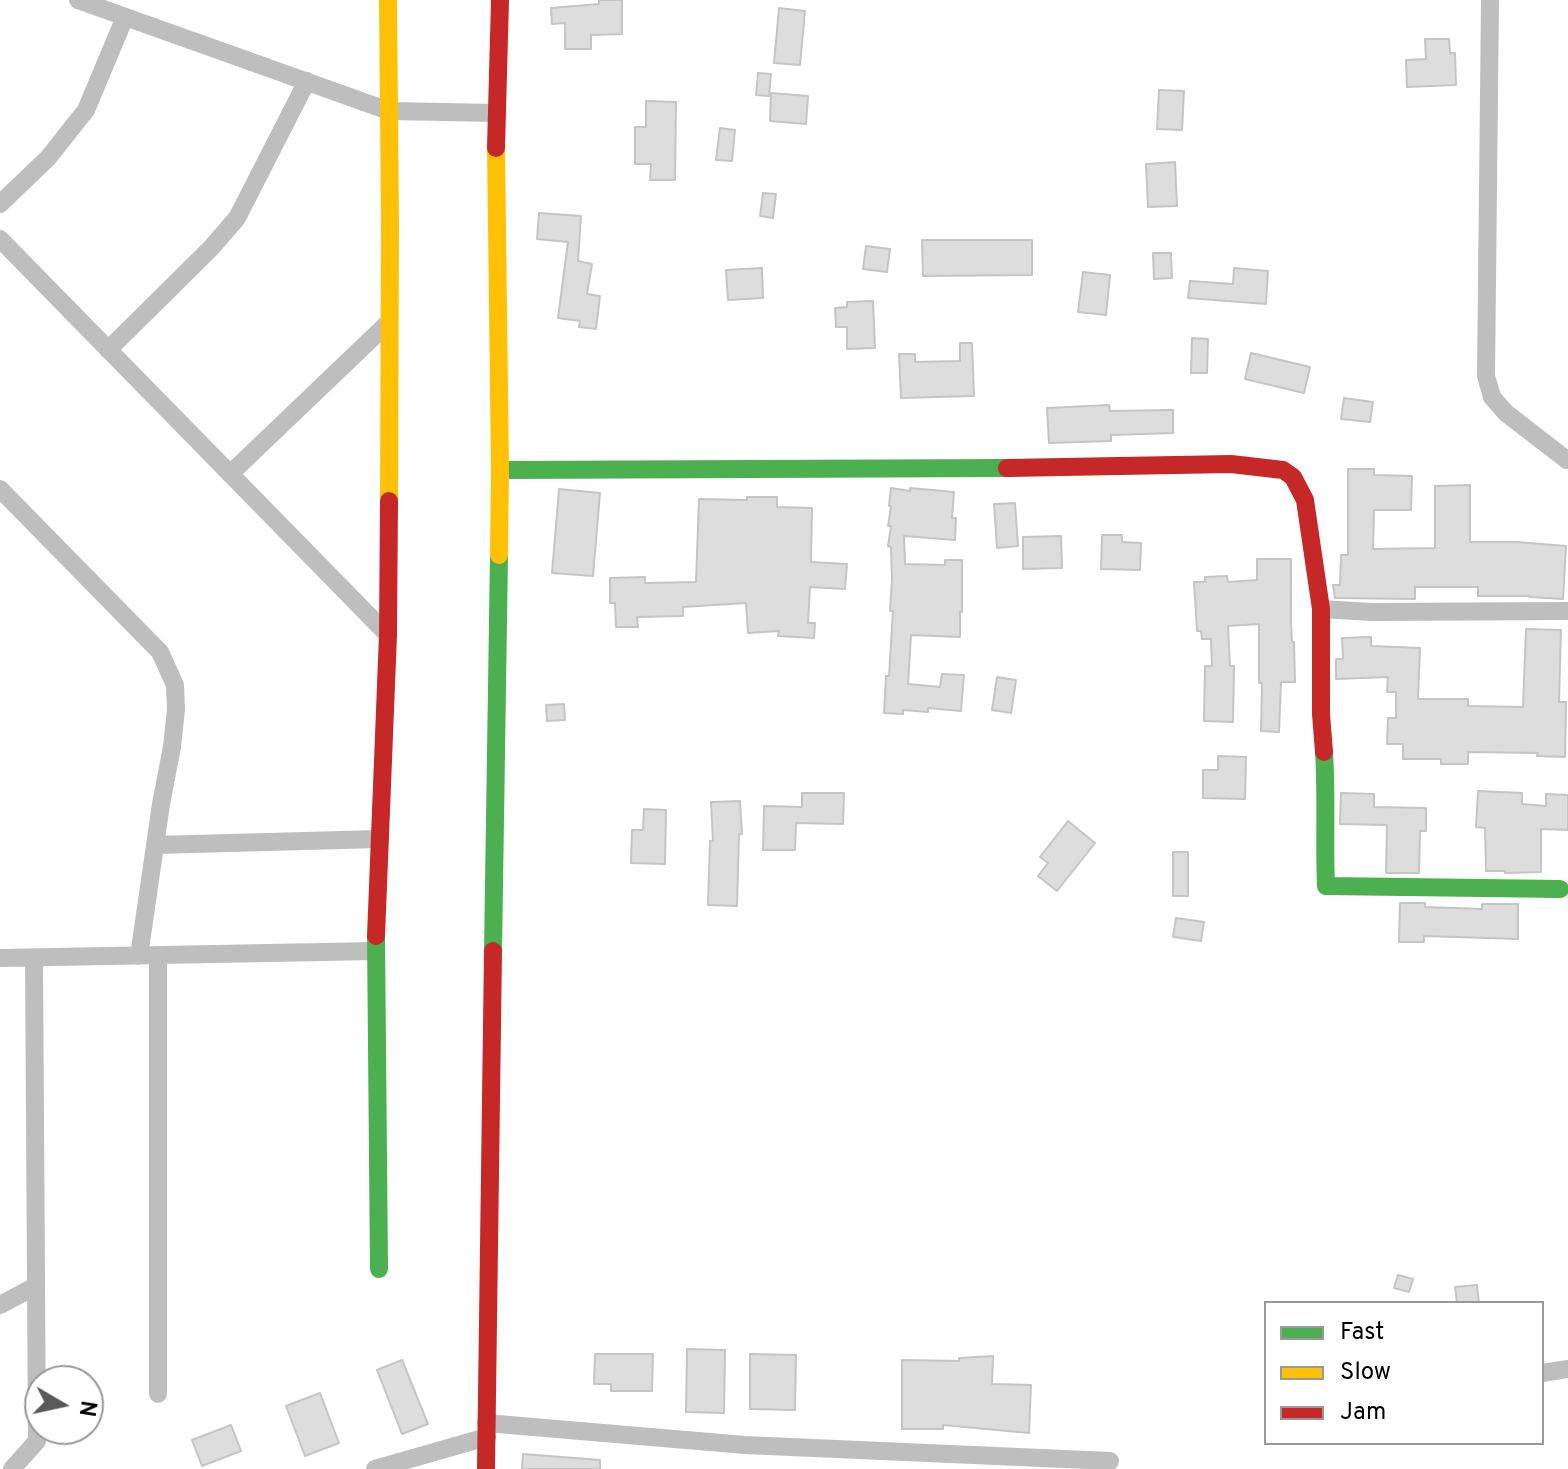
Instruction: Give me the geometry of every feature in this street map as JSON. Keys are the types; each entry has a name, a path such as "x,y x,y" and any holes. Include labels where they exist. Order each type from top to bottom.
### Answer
{"street":[{"path":"78,0 389,111 496,113"},
{"path":"379,1269 376,911 388,635 388,0"},
{"path":"486,1469 500,470 496,113 500,0"},
{"path":"1490,0 1486,376 1492,397 1506,413 1567,460"},
{"path":"0,204 48,158 86,110 125,17"},
{"path":"108,350 237,218 307,81"},
{"path":"0,239 388,635"},
{"path":"230,474 389,322"},
{"path":"500,470 917,469 1231,464 1283,470 1293,477 1305,500 1321,609 1326,886 1560,889"},
{"path":"0,489 160,652 175,685 172,747 155,845 149,956 158,1394"},
{"path":"1321,609 1371,612 1568,611"},
{"path":"155,845 379,839"},
{"path":"0,958 376,951"},
{"path":"12,1469 37,1441 34,958"},
{"path":"0,1305 36,1286"},
{"path":"1544,1373 1568,1369"},
{"path":"375,1469 486,1430 1110,1461"}],"building":[{"path":"599,0 622,0 622,34 591,35 591,49 565,49 565,23 552,24 551,8 599,4"},
{"path":"779,8 805,11 800,65 774,63"},
{"path":"1425,39 1449,39 1450,53 1455,53 1456,85 1407,87 1406,60 1426,59"},
{"path":"758,73 771,74 769,96 756,95"},
{"path":"1159,90 1184,91 1182,130 1157,129"},
{"path":"771,93 808,96 806,124 770,121"},
{"path":"646,101 676,102 675,180 650,180 651,164 635,164 635,127 646,127"},
{"path":"720,128 735,130 732,161 716,160"},
{"path":"1175,162 1177,206 1148,207 1146,164"},
{"path":"763,193 776,194 773,218 760,216"},
{"path":"539,213 581,216 578,261 592,264 587,294 600,296 596,329 579,327 580,321 558,318 568,242 537,239"},
{"path":"922,240 1032,240 1032,275 923,276"},
{"path":"866,246 890,249 887,272 863,269"},
{"path":"1153,253 1171,253 1172,278 1154,279"},
{"path":"762,268 763,298 728,300 726,270"},
{"path":"1234,268 1268,271 1266,304 1188,298 1190,281 1233,284"},
{"path":"1083,272 1110,275 1106,315 1078,312"},
{"path":"873,301 875,348 847,349 847,327 836,327 835,308 847,307 847,302"},
{"path":"1192,338 1208,339 1207,373 1191,373"},
{"path":"960,343 972,343 974,396 901,398 899,354 915,354 915,362 960,361"},
{"path":"1251,353 1310,367 1304,393 1245,379"},
{"path":"1344,398 1373,402 1370,422 1341,419"},
{"path":"1109,405 1110,411 1173,410 1173,433 1111,435 1111,441 1049,443 1047,408"},
{"path":"1348,469 1374,469 1374,475 1412,476 1411,510 1374,510 1373,549 1435,548 1435,486 1470,485 1470,542 1566,546 1563,599 1478,596 1478,587 1415,587 1415,599 1335,598 1333,585 1340,585 1341,555 1348,555"},
{"path":"891,488 954,492 952,518 956,518 955,540 904,536 905,564 945,565 945,560 962,560 960,637 911,635 908,684 940,687 942,674 964,675 961,711 928,708 928,712 903,710 903,714 884,713 893,611 890,611 892,579 891,547 888,546"},
{"path":"559,489 600,493 593,576 552,573"},
{"path":"747,497 777,497 777,507 812,508 811,562 847,564 845,589 810,587 808,623 815,623 814,638 778,636 779,631 748,633 746,603 683,607 683,616 637,617 638,627 616,627 615,603 610,603 610,578 645,577 645,583 696,582 699,499 747,500"},
{"path":"1015,503 1018,546 997,548 994,504"},
{"path":"1102,535 1122,535 1122,542 1141,543 1140,570 1101,569"},
{"path":"1061,536 1062,568 1023,569 1023,537"},
{"path":"1257,559 1291,559 1295,682 1281,682 1279,732 1261,731 1259,624 1228,626 1230,666 1234,666 1233,722 1204,721 1205,666 1212,666 1211,639 1202,639 1201,631 1197,631 1194,582 1205,582 1205,577 1227,576 1228,582 1257,580"},
{"path":"1526,629 1561,630 1559,702 1566,702 1565,757 1537,756 1538,753 1468,752 1468,764 1441,764 1441,759 1403,759 1403,744 1387,744 1388,718 1396,718 1396,692 1387,692 1388,677 1336,679 1336,659 1343,659 1342,638 1371,637 1371,646 1420,648 1418,699 1468,699 1468,706 1523,707"},
{"path":"997,677 1016,680 1011,713 992,710"},
{"path":"564,704 565,720 547,721 546,705"},
{"path":"1218,756 1246,757 1245,799 1203,798 1203,770 1218,770"},
{"path":"1478,791 1522,793 1522,804 1546,806 1546,794 1568,795 1568,830 1541,829 1541,872 1486,871 1485,828 1476,827"},
{"path":"802,793 844,793 843,824 796,823 795,850 763,850 764,806 802,807"},
{"path":"1341,793 1374,794 1374,807 1426,808 1426,831 1420,831 1419,873 1386,873 1387,825 1340,824"},
{"path":"740,801 742,834 739,834 737,906 708,905 710,841 713,841 711,802"},
{"path":"644,809 666,810 665,864 631,863 632,830 643,830"},
{"path":"1068,821 1095,843 1057,891 1038,876 1048,863 1040,857"},
{"path":"1173,852 1188,852 1188,896 1173,896"},
{"path":"1400,903 1482,909 1482,904 1518,904 1518,939 1424,936 1424,942 1399,942"},
{"path":"1176,918 1204,922 1201,941 1173,937"},
{"path":"1398,1275 1413,1279 1409,1292 1394,1288"},
{"path":"1477,1285 1479,1301 1457,1301 1455,1287"},
{"path":"687,1349 725,1350 724,1413 686,1412"},
{"path":"595,1354 653,1354 652,1391 611,1391 611,1384 594,1384"},
{"path":"750,1354 796,1355 795,1410 750,1409"},
{"path":"993,1356 992,1384 1031,1385 1029,1433 943,1425 943,1429 902,1429 902,1360 959,1361 959,1358"},
{"path":"402,1360 428,1424 402,1434 377,1370"},
{"path":"320,1393 339,1443 305,1456 286,1406"},
{"path":"231,1425 241,1451 202,1466 192,1440"},
{"path":"523,1454 600,1460 600,1469 522,1469"}],"traffic: fast":[{"path":"500,470 1007,468"},
{"path":"493,951 499,555"},
{"path":"1324,752 1326,886 1560,889"},
{"path":"376,936 379,1269"}],"traffic: slow":[{"path":"388,0 389,501"},
{"path":"496,148 499,555"}],"traffic: jam":[{"path":"496,148 500,0"},
{"path":"1007,468 1231,464 1283,470 1293,477 1305,500 1321,609 1324,752"},
{"path":"376,936 388,635 389,501"},
{"path":"486,1469 493,951"}]}
